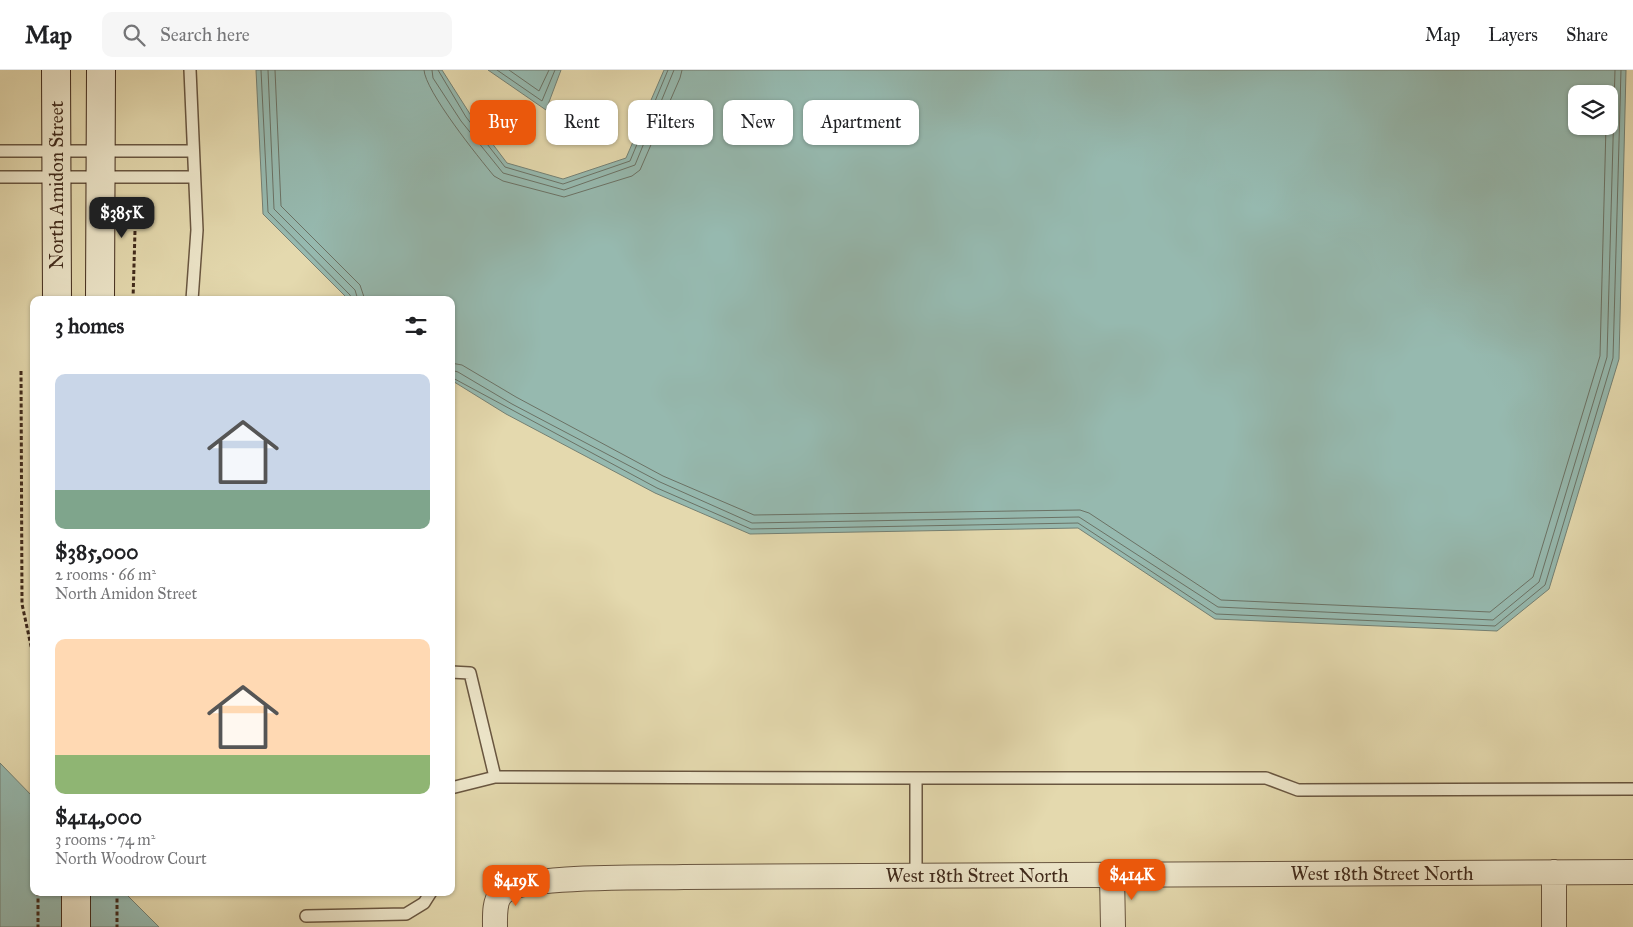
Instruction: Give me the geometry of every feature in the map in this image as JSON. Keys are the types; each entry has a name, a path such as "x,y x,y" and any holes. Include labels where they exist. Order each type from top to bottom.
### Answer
{"main road":[{"name":"North Amidon Street","path":"56,70 57,296"},
{"path":"100,296 101,70"},
{"path":"76,896 76,927"}],"street":[{"path":"1554,872 1554,927"},
{"name":"West 18th Street North","path":"495,927 495,909 500,894 509,887 530,882 684,877 1633,872"},
{"path":"1112,875 1112,927"}],"lane":[{"path":"190,70 192,151 197,230 192,296"},
{"path":"0,151 56,164 101,165 192,151"},
{"path":"0,177 56,164 101,165 137,177 194,177"},
{"path":"455,672 470,672 495,777"},
{"path":"455,787 495,777 1266,778 1298,790 1633,789"},
{"path":"916,778 916,876"},
{"path":"306,916 406,914 424,903 428,896"}],"path":[{"path":"133,296 137,177"},
{"path":"21,372 22,604 30,641"},
{"path":"38,896 38,927"},
{"path":"116,896 117,927"}],"water":[{"path":"256,70 442,70 470,114 470,145 493,145 507,163 563,179 626,158 632,145 713,145 713,100 651,100 664,70 1626,70 1619,359 1549,589 1497,631 1215,619 1078,528 750,534 655,493 506,414 455,382 455,296 345,296 263,214"},
{"path":"488,70 561,70 550,100 546,100 546,110 536,103 536,100 532,100"},
{"path":"0,763 30,794 30,896 128,896 159,927 0,927"}]}
